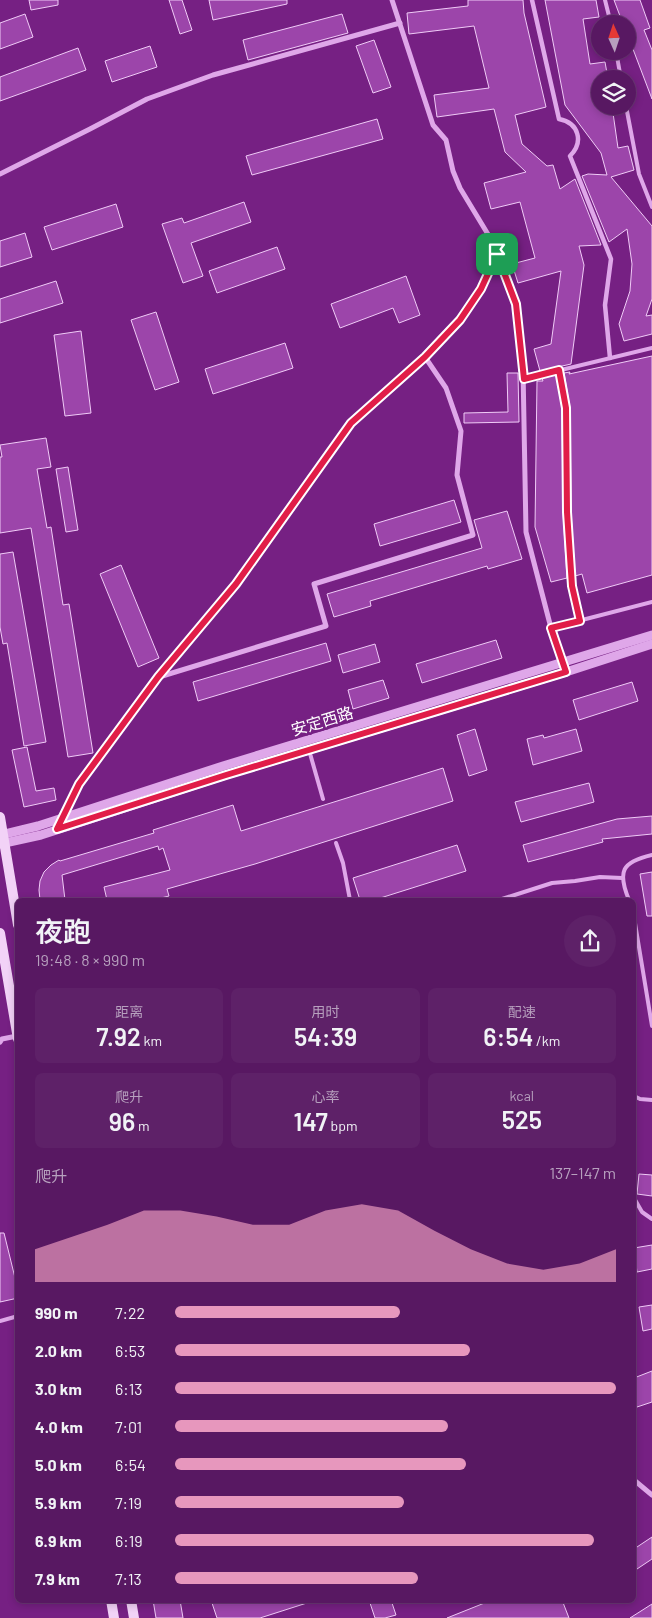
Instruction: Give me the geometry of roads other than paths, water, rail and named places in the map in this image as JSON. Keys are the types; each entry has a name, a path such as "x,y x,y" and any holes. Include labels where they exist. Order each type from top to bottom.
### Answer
{"main road":[{"path":"0,817 2,839 15,909"},
{"path":"0,933 15,1024"},
{"path":"112,1603 114,1618"},
{"path":"131,1603 134,1618"}],"street":[{"path":"392,0 433,125 446,140 453,172 497,254 516,304 524,379 526,532 551,628 564,667"},
{"path":"532,0 559,119 570,124 578,134 577,146 570,156 611,259 605,305 610,358"},
{"path":"0,174 147,99 213,75 400,22"},
{"path":"57,829 79,784 158,677 236,584 351,423 425,357 460,320 481,289 497,254"},
{"path":"158,677 326,626 314,584 473,535 457,475 461,431 446,388 425,357"},
{"path":"559,370 566,408 567,512 572,586 580,621"},
{"name":"安定西路","path":"2,839 57,829 309,750 564,667 652,635"},
{"name":"安定西路","path":"2,839 223,766 564,667 652,644"},
{"path":"0,1042 2,1039 15,1036"},
{"path":"636,1482 652,1495"}],"lane":[{"path":"605,0 609,15"},
{"path":"628,115 638,174 652,207"},
{"path":"524,379 652,348"},
{"path":"551,628 652,602"},
{"path":"309,750 323,799"},
{"path":"336,842 343,863 350,898"},
{"path":"628,898 622,878 626,866 638,858 652,855"},
{"path":"504,898 552,883 600,877 622,878"},
{"path":"636,929 652,1026"},
{"path":"636,1097 652,1100"},
{"path":"636,1202 642,1212 652,1219"},
{"path":"0,1321 15,1317"}]}
